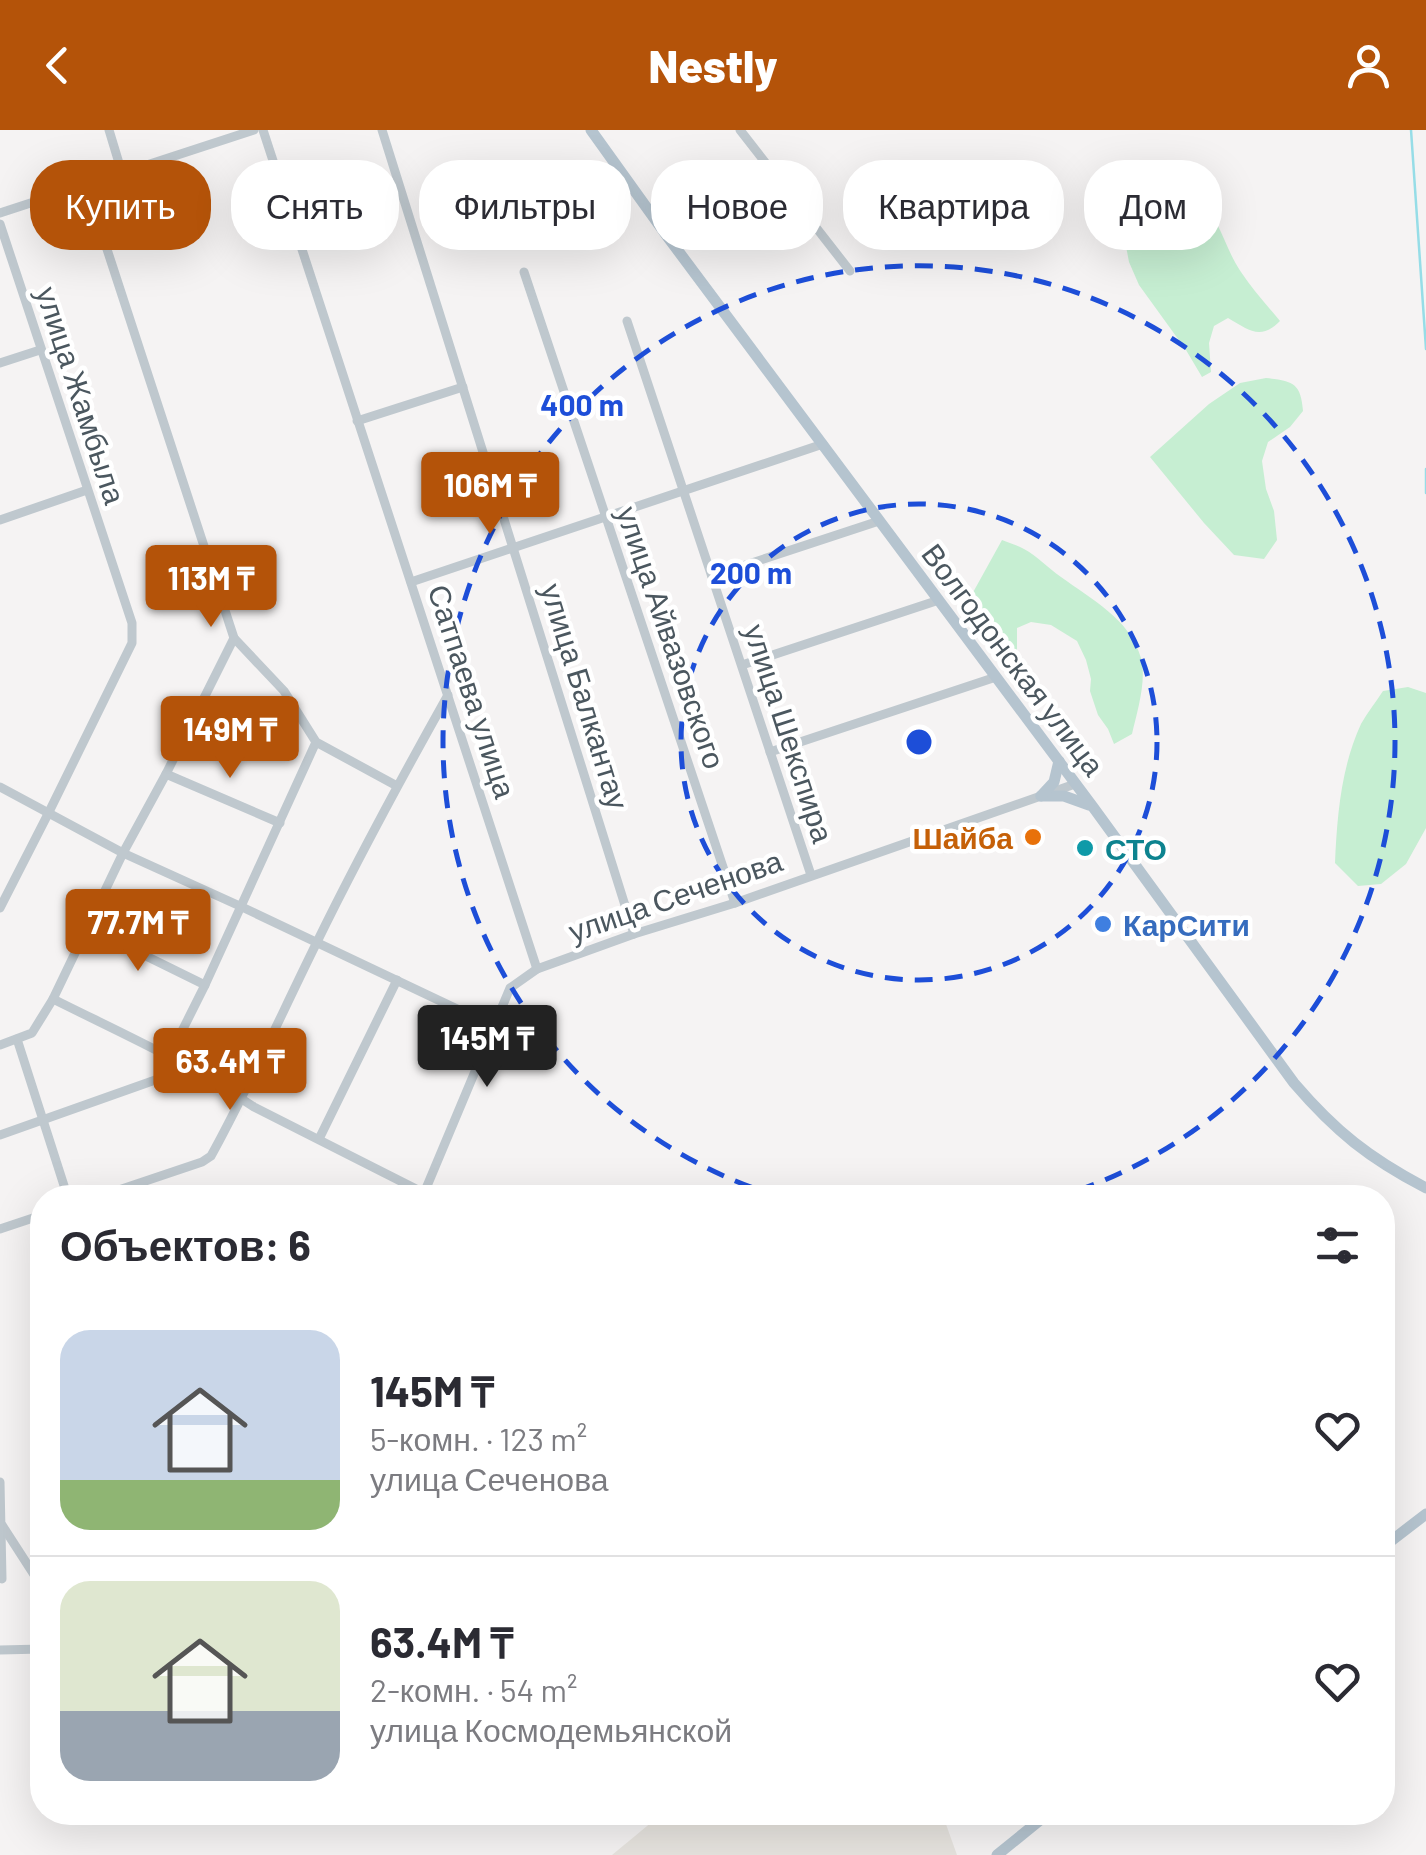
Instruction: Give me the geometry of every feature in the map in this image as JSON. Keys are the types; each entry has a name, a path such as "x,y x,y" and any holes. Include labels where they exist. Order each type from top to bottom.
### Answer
{"main road":[{"name":"Волгодонская улица","path":"595,131 667,236 1294,1083 1324,1118 1361,1149 1426,1188"},
{"path":"1040,796 1054,782 1059,762"},
{"path":"1040,796 1064,796 1093,807"},
{"path":"1395,1538 1426,1514"},
{"path":"997,1855 1034,1825"}],"street":[{"path":"110,130 118,160"},
{"path":"161,160 250,130 266,145"},
{"name":"Сатпаева улица","path":"263,130 537,969"},
{"name":"улица Балкантау","path":"382,130 634,934"},
{"path":"740,130 850,271"},
{"path":"0,213 30,203"},
{"name":"улица Жамбыла","path":"0,224 132,622 132,642 0,908"},
{"path":"108,250 234,638 284,691 316,742 397,786"},
{"name":"улица Айвазовского","path":"524,272 735,903"},
{"name":"улица Шекспира","path":"627,320 811,875"},
{"path":"0,363 40,350"},
{"path":"357,422 463,387"},
{"path":"411,582 823,444"},
{"path":"0,520 87,490"},
{"path":"712,576 879,521"},
{"path":"742,665 939,600"},
{"path":"0,1045 32,1033 52,1000 123,852 234,638"},
{"path":"770,752 996,676"},
{"path":"134,1185 211,1156 397,786 448,694"},
{"path":"0,1135 158,1078 205,986 316,742"},
{"path":"166,774 280,823"},
{"name":"улица Сеченова","path":"427,1185 510,988 537,969 1075,784"},
{"path":"0,787 123,852 492,1026"},
{"path":"89,928 205,986"},
{"path":"319,1138 397,980"},
{"path":"52,1000 170,1057 405,1185"},
{"path":"17,1039 64,1185"},
{"path":"0,1229 30,1219"},
{"path":"0,1482 2,1580"},
{"path":"0,1522 30,1568"},
{"path":"0,1650 30,1649"}],"shaded area":[{"path":"648,1825 946,1825 957,1855 612,1855"}],"green space":[{"path":"1222,235 1241,272 1280,321 1260,332 1228,318 1214,326 1209,343 1211,372 1202,377 1139,285 1127,250 1222,250"},
{"path":"1266,378 1294,385 1303,411 1290,427 1268,442 1262,461 1277,540 1264,559 1234,555 1150,457 1209,404 1240,383"},
{"path":"1002,540 1033,555 1108,611 1128,632 1143,667 1132,734 1114,744 1098,715 1086,660 1077,641 1051,625 1031,622 1017,628 1017,654 1010,668 972,631 962,606"},
{"path":"1408,687 1426,693 1426,828 1406,864 1381,884 1358,886 1335,863 1349,757 1361,724 1383,691"}],"waterway":[{"path":"1411,130 1426,349"},
{"path":"1426,469 1426,493"}],"place":[{"name":"Шайба","path":"1033,837"},
{"name":"СТО","path":"1085,848"},
{"name":"КарСити","path":"1103,924"}]}
